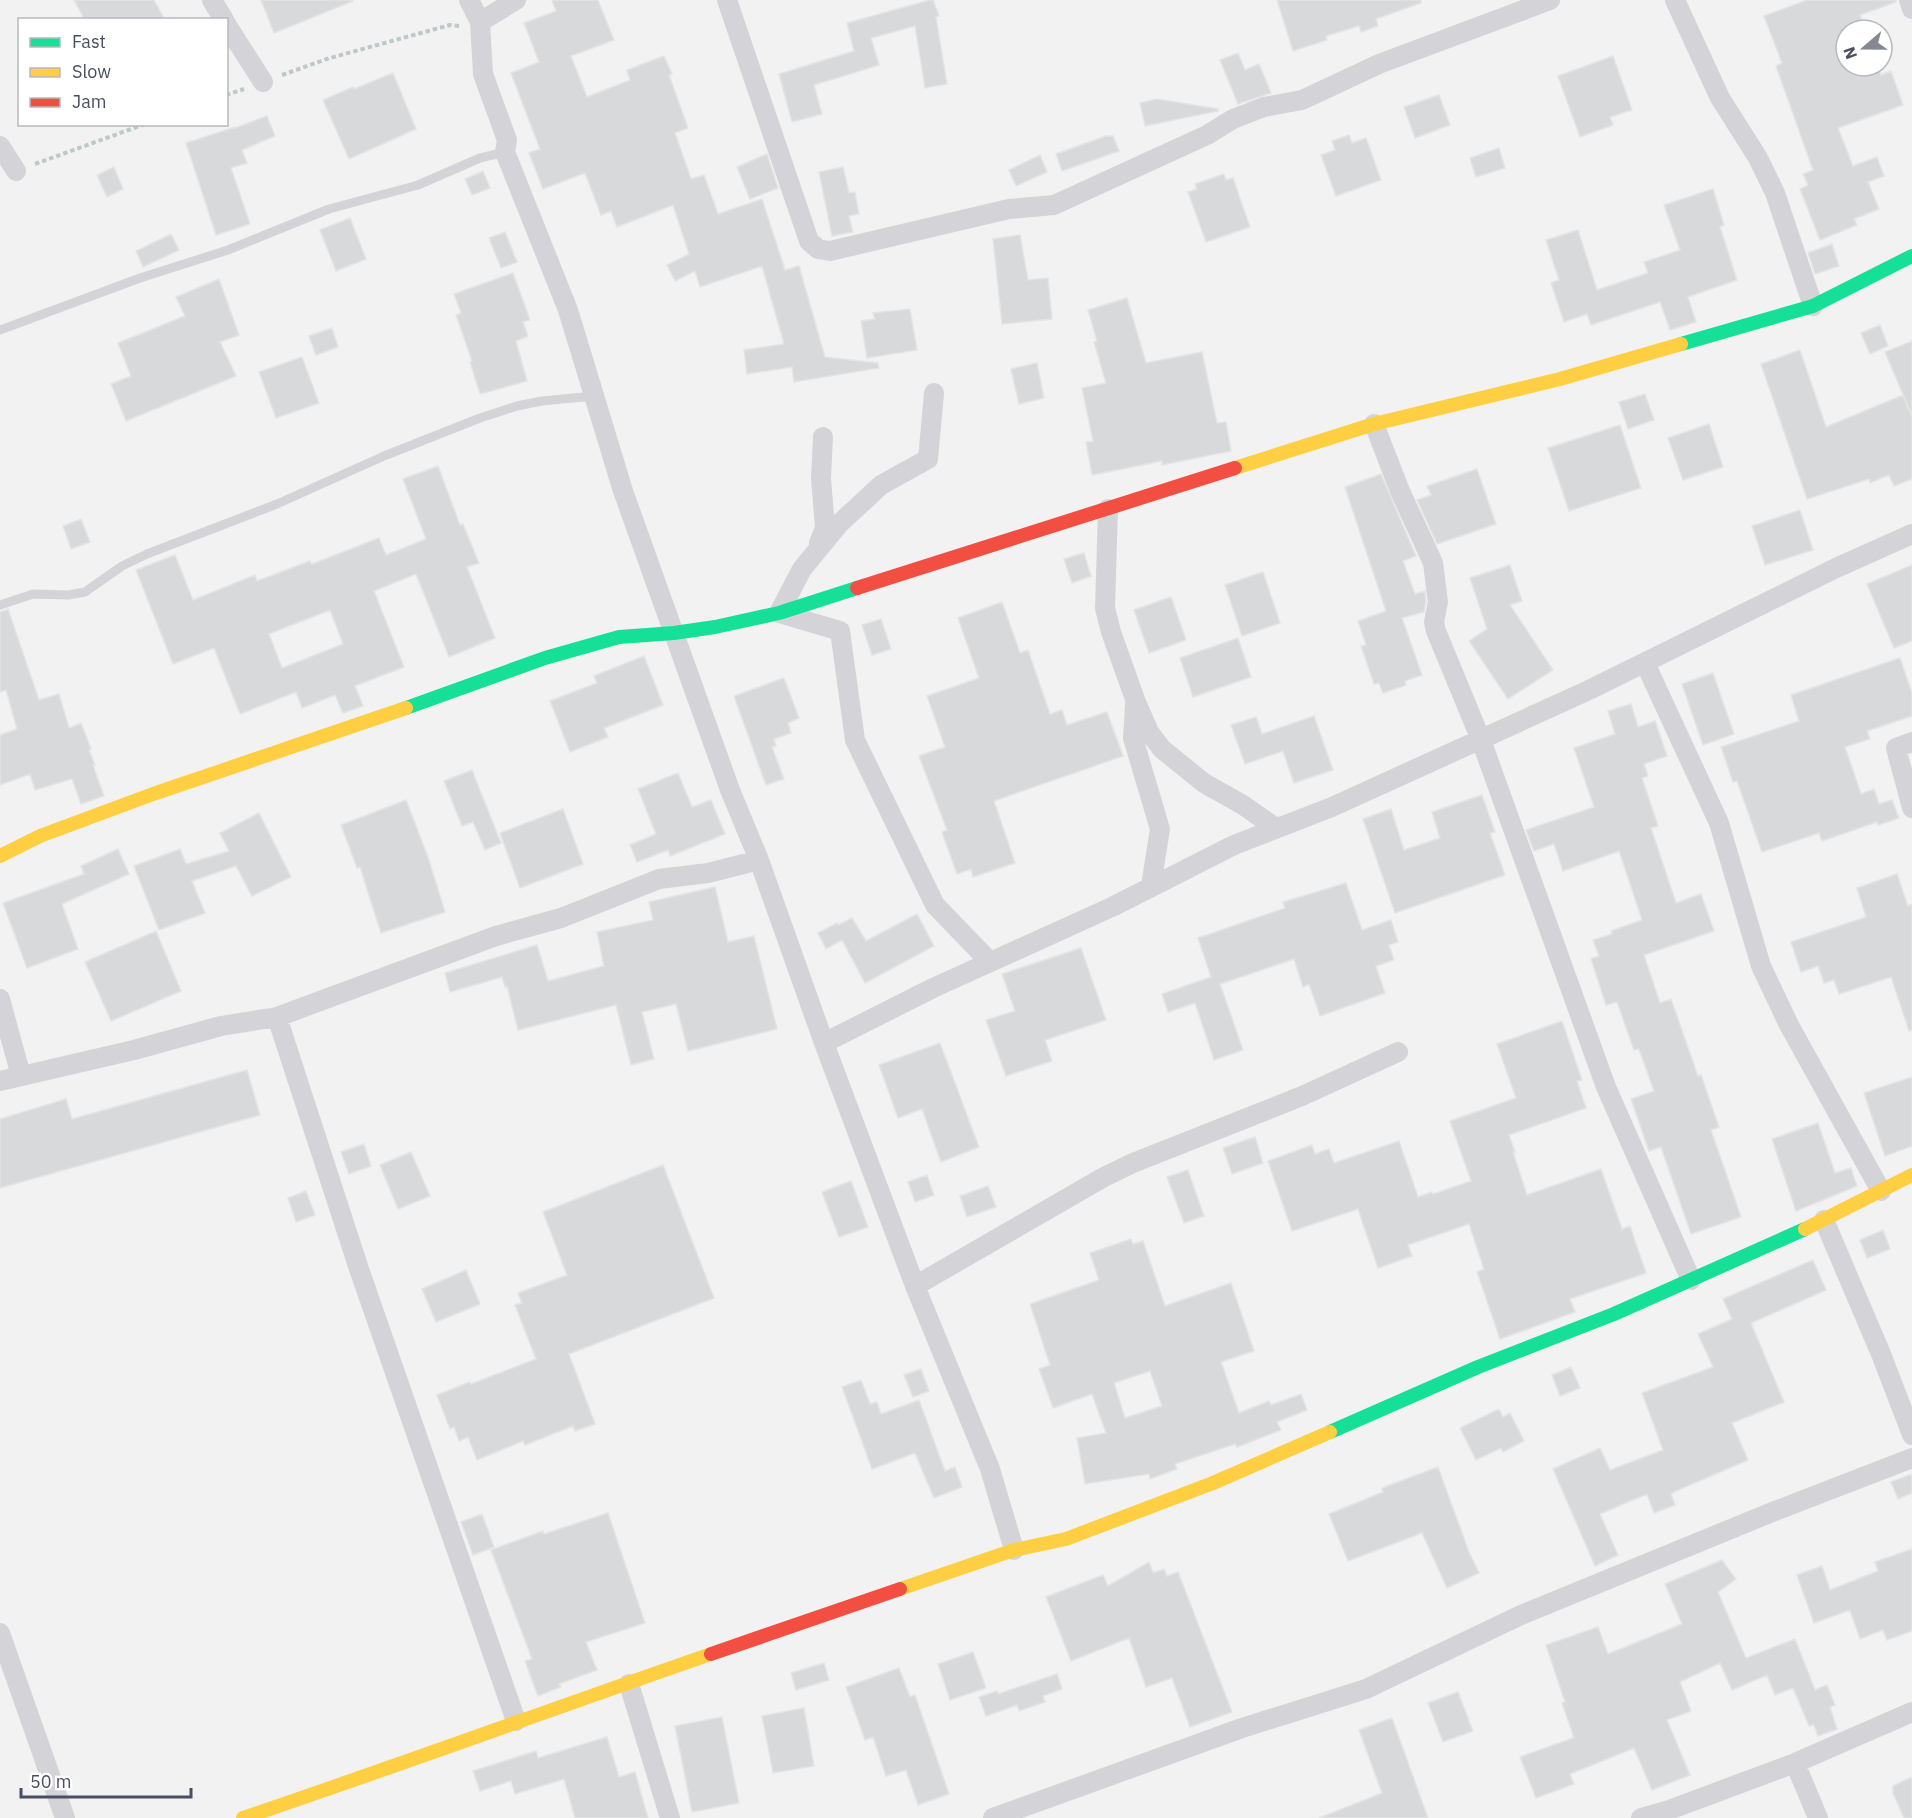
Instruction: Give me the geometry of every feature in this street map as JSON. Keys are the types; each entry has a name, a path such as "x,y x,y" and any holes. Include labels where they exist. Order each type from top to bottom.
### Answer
{"street":[{"path":"212,0 223,18"},
{"path":"469,0 480,22 483,74 507,140 506,152 568,310 623,491 729,790 759,860 915,1286 990,1469 1014,1550"},
{"path":"480,22 516,0"},
{"path":"727,0 809,241 818,249 830,251 1009,209 1054,205 1207,135 1233,119 1264,107 1302,100 1379,64 1550,0"},
{"path":"1675,0 1720,98 1752,148 1775,193 1813,306"},
{"path":"1909,0 1912,9"},
{"path":"228,27 263,82"},
{"path":"0,146 16,171"},
{"path":"0,856 40,836 153,794 545,658 619,638 715,627 779,613 1374,424 1560,380 1813,306 1912,256"},
{"path":"779,613 802,568 839,524 881,485 928,459 934,393"},
{"path":"1374,424 1432,563 1438,602 1434,622 1436,631 1481,740 1606,1087 1691,1280"},
{"path":"814,554 825,528 821,478 823,436"},
{"path":"1108,509 1105,608 1110,632 1149,732 1162,749 1204,783 1243,805 1276,828"},
{"path":"825,1044 933,988 1114,906 1234,844 1332,807 1481,740 1645,663 1836,568 1912,534"},
{"path":"779,613 840,631 855,740 935,904 990,962"},
{"path":"1645,663 1719,823 1761,966 1789,1025 1881,1191"},
{"path":"1136,702 1133,738 1160,829 1151,886"},
{"path":"1912,742 1896,748 1912,808"},
{"path":"0,1081 134,1050 221,1026 277,1017 496,936 561,918 659,879 708,873 759,860"},
{"path":"0,999 21,1076"},
{"path":"277,1017 359,1269 516,1721"},
{"path":"915,1286 1104,1177 1133,1163 1302,1096 1398,1052"},
{"path":"243,1818 394,1767 516,1721 1014,1550 1066,1539 1213,1483 1478,1367 1614,1314 1824,1220 1912,1175"},
{"path":"1824,1220 1881,1354 1912,1435"},
{"path":"993,1818 1242,1728 1366,1689 1521,1615 1770,1513 1912,1458"},
{"path":"0,1633 65,1818"},
{"path":"629,1684 670,1818"},
{"path":"1641,1818 1669,1810 1795,1763 1912,1713"},
{"path":"1795,1763 1818,1818"}],"lane":[{"path":"0,330 140,278 228,250 328,209 418,185 480,158 506,152"},
{"path":"0,605 33,594 68,595 85,592 122,566 147,554 277,504 384,456 480,418 542,401 594,396"}],"path":[{"path":"228,94 362,49 450,25 465,27 480,22"},
{"path":"16,171 140,126"}],"building":[{"path":"74,0 154,0 164,18 84,18"},
{"path":"261,0 353,0 353,1 274,33"},
{"path":"552,0 598,0 614,40 571,56 587,97 630,80 627,70 664,56 672,74 669,75 688,128 675,133 691,179 704,175 718,214 762,199 785,270 799,266 825,357 878,363 879,368 794,382 792,367 747,374 744,350 784,344 762,266 700,287 695,271 675,281 667,265 689,254 673,205 617,227 611,211 601,215 585,173 543,189 529,153 540,149 511,73 539,62 524,23 556,11"},
{"path":"933,0 939,16 936,17 947,84 925,88 915,26 871,38 879,65 814,85 822,114 792,122 779,74 854,51 847,23"},
{"path":"1277,0 1421,0 1421,3 1376,19 1378,26 1361,32 1359,26 1326,36 1327,40 1293,51"},
{"path":"1807,0 1896,0 1896,2 1860,15 1861,18 1834,18 1834,78 1893,78 1903,105 1838,128 1853,166 1877,157 1884,176 1868,182 1879,209 1854,219 1857,225 1820,240 1800,189 1808,185 1803,174 1813,170 1776,66 1782,63 1764,16"},
{"path":"1238,53 1245,70 1259,64 1271,93 1238,104 1220,60"},
{"path":"1613,56 1632,110 1610,117 1613,125 1580,137 1558,76"},
{"path":"393,73 416,129 349,159 323,100"},
{"path":"1439,95 1450,125 1415,138 1404,107"},
{"path":"1157,99 1218,109 1218,111 1145,126 1140,103"},
{"path":"267,116 275,136 242,150 247,163 231,168 250,224 216,235 186,143"},
{"path":"1349,135 1352,143 1366,138 1381,180 1336,196 1321,155 1335,150 1332,141"},
{"path":"1106,136 1113,136 1119,151 1062,171 1056,154"},
{"path":"1499,148 1505,168 1476,177 1470,158"},
{"path":"767,154 778,188 750,199 737,167"},
{"path":"1040,155 1047,172 1016,186 1009,170"},
{"path":"114,167 123,189 107,197 97,175"},
{"path":"843,167 849,193 855,192 859,214 849,216 853,232 832,236 819,172"},
{"path":"483,171 490,188 472,195 465,179"},
{"path":"1224,174 1226,180 1233,178 1250,227 1206,242 1188,192 1197,189 1195,184"},
{"path":"1713,189 1724,225 1720,227 1737,280 1688,297 1696,322 1670,330 1660,302 1591,325 1587,314 1564,322 1551,283 1559,280 1546,240 1578,230 1597,290 1648,273 1644,262 1680,250 1664,205"},
{"path":"350,218 366,259 336,271 320,230"},
{"path":"505,232 517,262 501,268 489,238"},
{"path":"171,234 179,250 143,267 136,251"},
{"path":"1020,235 1028,280 1048,278 1052,319 1002,324 993,239"},
{"path":"1832,244 1839,266 1815,274 1808,253"},
{"path":"513,273 530,320 523,322 528,336 516,341 527,381 480,394 470,362 472,361 456,315 461,313 454,294"},
{"path":"219,279 239,335 220,342 236,376 126,421 111,384 131,376 118,343 185,316 176,297"},
{"path":"1127,298 1146,363 1202,352 1217,423 1226,422 1231,451 1162,465 1162,461 1092,475 1086,442 1093,441 1082,388 1106,383 1094,342 1097,341 1088,310"},
{"path":"910,309 917,350 867,358 861,321 875,319 873,313"},
{"path":"1880,325 1888,346 1870,354 1861,333"},
{"path":"332,328 338,347 316,355 309,336"},
{"path":"1912,341 1912,416 1885,352"},
{"path":"1800,350 1826,427 1903,395 1912,417 1912,479 1894,486 1889,475 1870,483 1869,479 1807,499 1761,364"},
{"path":"302,357 319,403 276,418 259,372"},
{"path":"1037,363 1044,398 1019,404 1011,369"},
{"path":"1645,394 1654,420 1628,429 1619,402"},
{"path":"1709,424 1723,467 1683,480 1668,438"},
{"path":"1620,425 1641,488 1569,511 1548,448"},
{"path":"438,466 460,525 463,524 479,563 467,567 495,638 449,657 416,574 374,591 404,667 355,686 363,706 343,713 335,695 302,708 296,692 240,714 214,648 173,664 136,570 175,555 193,600 255,575 257,581 310,561 312,564 379,538 386,555 426,539 403,479","holes":["330,610 343,644 282,668 269,634"]},
{"path":"1477,469 1496,524 1437,544 1417,500 1431,495 1427,486"},
{"path":"1381,474 1416,556 1403,561 1415,594 1425,591 1426,602 1424,612 1402,618 1422,675 1405,681 1406,685 1383,693 1379,683 1374,684 1361,646 1366,645 1358,621 1386,611 1345,487"},
{"path":"1800,510 1813,550 1765,565 1752,526"},
{"path":"81,519 90,542 71,549 63,526"},
{"path":"1084,553 1091,576 1072,583 1064,559"},
{"path":"1510,565 1522,601 1510,605 1553,670 1508,699 1469,641 1487,629 1470,578"},
{"path":"1912,565 1912,641 1894,648 1867,584"},
{"path":"1263,572 1280,623 1242,636 1225,585"},
{"path":"1171,597 1186,640 1149,653 1134,610"},
{"path":"1002,602 1020,653 1028,650 1050,714 1062,710 1067,725 1107,712 1123,756 994,801 1015,863 973,877 971,869 957,874 942,832 947,830 919,756 945,747 927,696 979,678 958,618"},
{"path":"8,609 39,700 59,694 69,728 81,723 104,796 81,804 72,779 35,790 30,774 0,785 0,735 17,729 6,690 0,692 0,612"},
{"path":"881,619 891,649 872,655 862,625"},
{"path":"1238,638 1251,677 1193,697 1180,658"},
{"path":"644,656 663,705 604,728 608,737 570,752 550,701 597,683 594,676"},
{"path":"1900,658 1912,693 1912,716 1867,731 1870,739 1845,747 1861,794 1874,789 1879,804 1892,800 1899,818 1878,825 1877,822 1822,841 1819,833 1762,852 1737,781 1733,782 1721,747 1799,721 1791,695"},
{"path":"1713,673 1734,734 1703,745 1682,684"},
{"path":"784,678 799,718 788,723 791,733 774,739 776,746 772,747 784,779 766,785 734,696"},
{"path":"1631,704 1638,727 1655,721 1667,756 1644,764 1648,776 1642,778 1658,826 1651,828 1676,903 1701,894 1714,931 1644,955 1660,1003 1671,999 1698,1076 1701,1075 1719,1127 1711,1130 1741,1217 1691,1234 1661,1147 1649,1151 1631,1099 1654,1091 1639,1049 1634,1050 1617,1002 1606,1005 1591,959 1599,956 1593,940 1642,920 1619,851 1563,871 1554,844 1534,851 1526,830 1594,807 1574,748 1615,734 1608,711"},
{"path":"1314,716 1333,770 1294,783 1283,751 1245,764 1231,725 1256,717 1262,734"},
{"path":"472,770 501,843 485,850 473,822 462,826 444,781"},
{"path":"678,773 692,807 711,800 725,834 670,856 668,850 637,862 630,845 656,834 638,789"},
{"path":"1482,795 1495,832 1490,833 1505,875 1395,913 1363,819 1391,809 1404,850 1440,838 1432,812"},
{"path":"406,800 428,857 445,912 381,933 360,867 357,868 341,825"},
{"path":"563,809 583,864 520,888 500,833"},
{"path":"259,813 291,877 252,896 236,866 192,881 205,913 159,930 134,866 180,849 186,864 229,851 220,833"},
{"path":"118,849 129,874 62,904 78,949 27,968 3,903 84,874 81,866"},
{"path":"1897,874 1908,906 1912,904 1912,1030 1909,1031 1891,977 1839,994 1834,980 1824,983 1818,966 1801,972 1791,942 1866,917 1857,888"},
{"path":"1346,883 1362,930 1391,920 1398,942 1389,945 1394,960 1376,966 1385,993 1320,1016 1309,984 1303,987 1294,959 1220,984 1243,1050 1214,1060 1195,1003 1168,1012 1162,994 1211,977 1198,938 1285,908 1283,902"},
{"path":"715,887 728,942 754,936 777,1029 688,1051 676,1004 642,1012 654,1059 631,1065 616,1005 518,1030 507,986 505,987 502,977 450,992 445,973 537,945 548,981 604,966 597,932 653,920 649,902"},
{"path":"917,914 934,946 865,983 842,940 826,949 818,933 852,918 866,941"},
{"path":"156,931 181,991 111,1021 85,962"},
{"path":"1081,948 1106,1020 1045,1040 1052,1061 1006,1076 986,1020 1015,1011 1002,974"},
{"path":"1562,1021 1582,1080 1577,1081 1586,1108 1509,1135 1527,1195 1601,1169 1622,1229 1630,1226 1646,1273 1570,1299 1575,1312 1500,1339 1477,1272 1484,1269 1469,1224 1408,1245 1412,1256 1378,1268 1358,1209 1292,1231 1268,1161 1312,1145 1315,1154 1329,1149 1334,1163 1399,1141 1418,1197 1471,1181 1450,1121 1516,1098 1497,1044"},
{"path":"940,1043 979,1147 941,1162 922,1109 898,1118 879,1065"},
{"path":"247,1070 260,1115 0,1188 0,1119 66,1099 72,1119"},
{"path":"1912,1077 1912,1146 1885,1156 1864,1093"},
{"path":"1818,1123 1835,1173 1851,1168 1857,1186 1796,1211 1772,1139"},
{"path":"1255,1137 1263,1163 1232,1174 1223,1148"},
{"path":"364,1144 371,1166 349,1174 341,1152"},
{"path":"411,1152 430,1196 398,1209 380,1165"},
{"path":"663,1165 714,1298 569,1354 595,1424 575,1431 573,1426 525,1445 523,1441 477,1460 468,1437 459,1441 454,1427 450,1429 437,1395 536,1359 515,1305 522,1303 518,1293 567,1275 543,1212"},
{"path":"1188,1170 1204,1216 1184,1223 1167,1177"},
{"path":"927,1175 934,1195 915,1202 908,1182"},
{"path":"851,1181 868,1227 839,1237 822,1192"},
{"path":"988,1186 996,1207 967,1217 960,1196"},
{"path":"306,1191 315,1215 296,1222 288,1198"},
{"path":"1883,1230 1890,1249 1867,1258 1860,1240"},
{"path":"1131,1239 1133,1244 1143,1241 1165,1306 1231,1283 1254,1351 1221,1362 1239,1413 1269,1401 1271,1405 1301,1394 1307,1410 1277,1422 1281,1430 1237,1447 1235,1444 1175,1464 1177,1469 1150,1479 1149,1474 1085,1484 1077,1438 1106,1433 1092,1394 1053,1408 1039,1369 1050,1365 1030,1304 1099,1280 1090,1253","holes":["1150,1371 1162,1406 1125,1418 1114,1383"]},
{"path":"1813,1260 1826,1290 1751,1323 1784,1402 1732,1423 1748,1460 1676,1491 1671,1494 1675,1505 1654,1513 1647,1494 1600,1514 1618,1555 1595,1566 1553,1469 1600,1448 1610,1470 1663,1450 1642,1393 1713,1367 1698,1334 1732,1319 1723,1299"},
{"path":"466,1270 480,1304 436,1322 422,1289"},
{"path":"1571,1367 1580,1388 1560,1396 1552,1375"},
{"path":"921,1369 929,1391 913,1397 904,1375"},
{"path":"861,1380 870,1404 877,1402 881,1414 919,1400 945,1471 955,1467 962,1487 934,1498 915,1453 872,1469 842,1387"},
{"path":"1499,1409 1503,1417 1510,1413 1524,1441 1503,1452 1501,1448 1476,1460 1460,1428"},
{"path":"1438,1467 1479,1573 1447,1588 1422,1533 1348,1561 1329,1514 1383,1492 1382,1488"},
{"path":"1912,1474 1912,1493 1898,1499 1891,1482"},
{"path":"608,1513 645,1623 586,1642 597,1670 559,1684 561,1687 538,1696 525,1661 532,1659 491,1550 543,1531 544,1534"},
{"path":"482,1514 494,1547 473,1555 461,1522"},
{"path":"1912,1549 1912,1631 1887,1640 1883,1630 1860,1639 1850,1610 1814,1623 1797,1575 1822,1566 1830,1590 1878,1571 1875,1562"},
{"path":"1722,1560 1736,1579 1718,1592 1746,1658 1795,1639 1815,1690 1827,1685 1835,1705 1830,1707 1837,1729 1818,1736 1814,1725 1809,1726 1793,1688 1775,1695 1767,1675 1732,1690 1720,1663 1680,1682 1691,1711 1667,1720 1690,1775 1652,1790 1634,1748 1570,1774 1574,1784 1536,1798 1520,1757 1573,1738 1562,1703 1565,1702 1546,1645 1598,1627 1608,1654 1682,1624 1665,1584"},
{"path":"1149,1562 1153,1573 1164,1569 1167,1576 1178,1572 1232,1712 1190,1727 1172,1678 1146,1687 1129,1638 1071,1661 1046,1597 1103,1575 1108,1586"},
{"path":"973,1652 986,1688 950,1700 938,1664"},
{"path":"824,1663 829,1680 796,1690 791,1673"},
{"path":"899,1668 910,1697 915,1695 949,1794 918,1805 906,1770 886,1776 873,1737 865,1740 846,1687"},
{"path":"1057,1674 1062,1689 1043,1696 1045,1702 1019,1711 1017,1705 986,1716 979,1697 997,1691 998,1694"},
{"path":"1458,1692 1473,1731 1443,1742 1428,1703"},
{"path":"804,1708 814,1766 773,1773 762,1716"},
{"path":"722,1717 739,1803 692,1812 675,1726"},
{"path":"1392,1718 1428,1818 1319,1818 1382,1793 1359,1730"},
{"path":"607,1737 619,1777 635,1772 648,1818 575,1818 564,1779 515,1794 511,1781 480,1791 473,1771 536,1751 538,1758"},
{"path":"1912,1777 1912,1818 1904,1818 1893,1793 1893,1786"}],"traffic: fast":[{"path":"1681,344 1813,306 1912,256"},
{"path":"406,708 545,658 619,637 715,627 779,613 857,588"},
{"path":"1330,1432 1478,1367 1614,1314 1805,1229"}],"traffic: slow":[{"path":"1235,468 1374,424 1560,379 1681,344"},
{"path":"0,856 40,836 153,794 406,708"},
{"path":"1805,1229 1912,1175"},
{"path":"900,1589 1014,1550 1066,1539 1213,1483 1330,1432"},
{"path":"243,1818 711,1654"}],"traffic: jam":[{"path":"857,588 1235,468"},
{"path":"711,1654 900,1589"}]}
